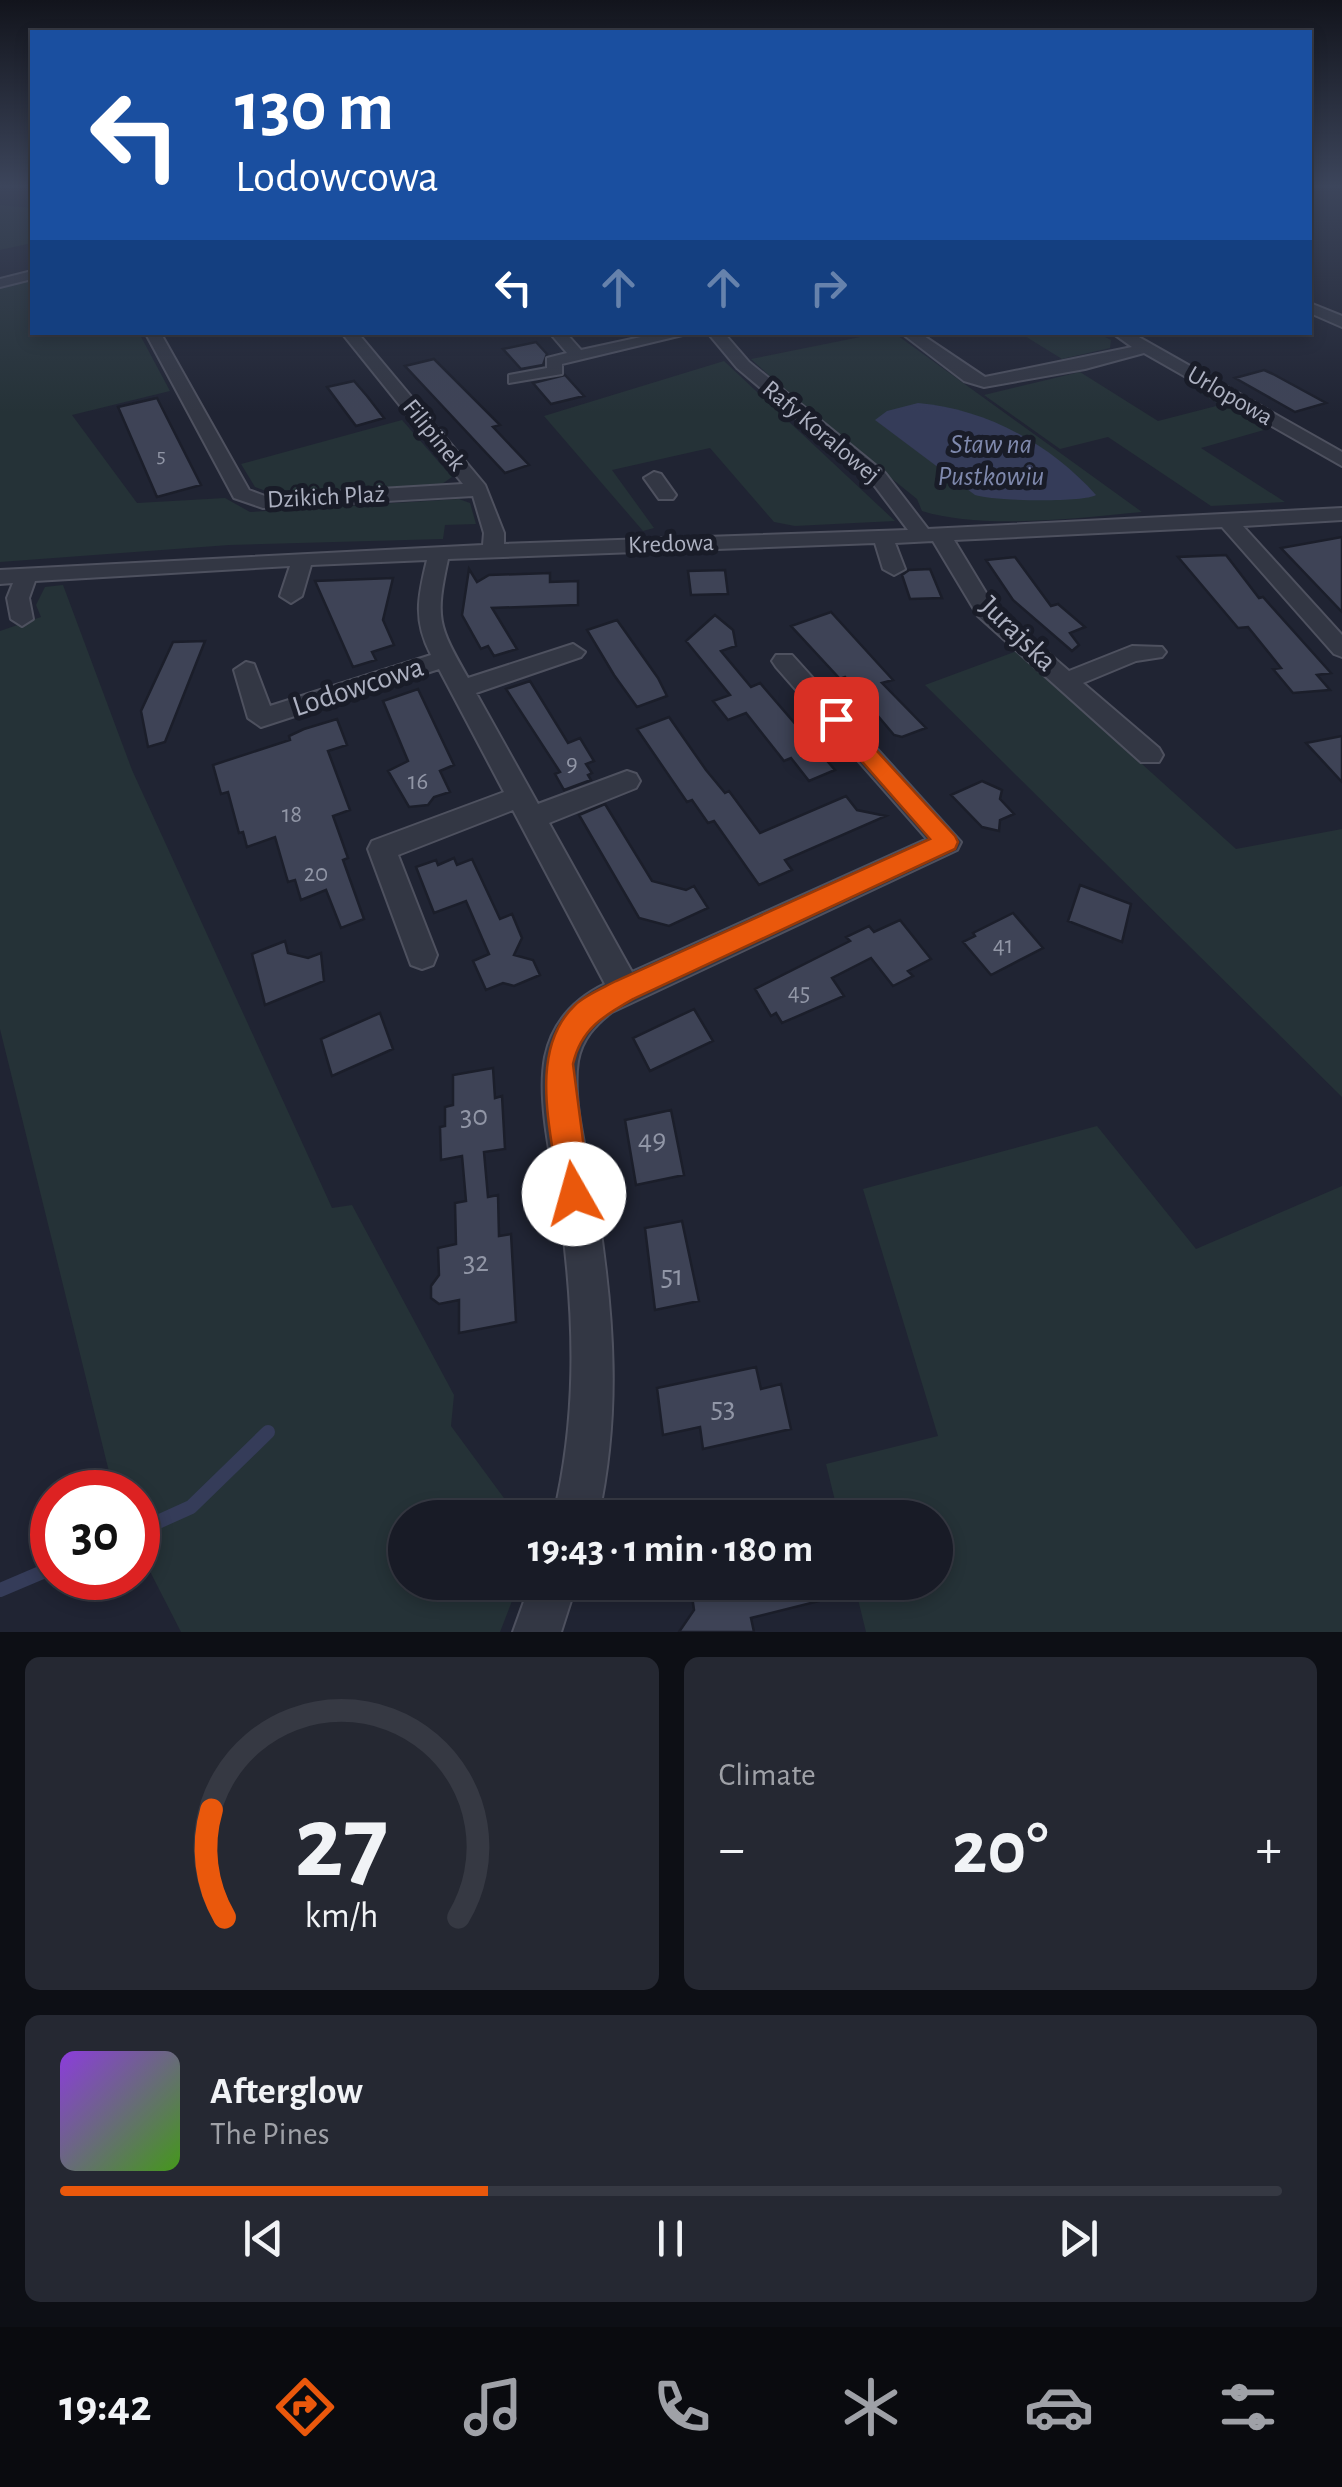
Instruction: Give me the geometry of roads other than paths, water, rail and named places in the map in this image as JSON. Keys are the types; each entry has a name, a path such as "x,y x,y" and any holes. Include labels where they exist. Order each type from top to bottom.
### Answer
{"street":[{"path":"0,282 30,275"},
{"path":"1312,308 1337,316"},
{"name":"Dzikich Plaż","path":"154,335 241,494 250,500 478,489"},
{"name":"Filipinek","path":"350,335 478,489 494,533 493,550"},
{"path":"559,335 578,356"},
{"path":"515,379 556,371 553,361 674,335"},
{"name":"Rafy Koralowej","path":"717,335 743,365 878,477 932,536"},
{"path":"911,335 970,377 984,382 1085,364 1145,348"},
{"name":"Urlopowa","path":"1123,335 1342,460"},
{"name":"Kredowa","path":"0,577 122,568 228,571 303,558 932,536 1342,514"},
{"path":"1228,522 1342,649"},
{"name":"Jurajska","path":"932,536 986,610 1150,755"},
{"path":"883,538 894,570"},
{"path":"826,539 834,564"},
{"path":"752,541 756,566"},
{"path":"682,544 685,568"},
{"path":"651,545 654,573"},
{"path":"544,572 545,549"},
{"name":"Lodowcowa","path":"439,553 427,618 625,990"},
{"path":"290,596 303,558"},
{"path":"112,592 122,568"},
{"path":"22,619 18,598 27,575"},
{"name":"Lodowcowa","path":"462,690 573,652"},
{"name":"Jurajska","path":"1066,680 1132,654 1154,652"},
{"name":"Lodowcowa","path":"246,670 261,718 446,660"},
{"path":"579,1500 591,1453 596,1404 594,1341 560,1064 564,1044 585,1013 625,990 947,842 784,661"},
{"path":"422,955 382,849 627,781"},
{"path":"537,1632 548,1600"}],"water":[{"name":"Staw na Pustkowiu","path":"918,403 968,413 1016,432 1058,460 1096,495 1037,500 975,495 875,420 887,411"}],"waterway":[{"path":"160,1521 191,1507 268,1432"},
{"path":"0,1590 30,1577"}]}
